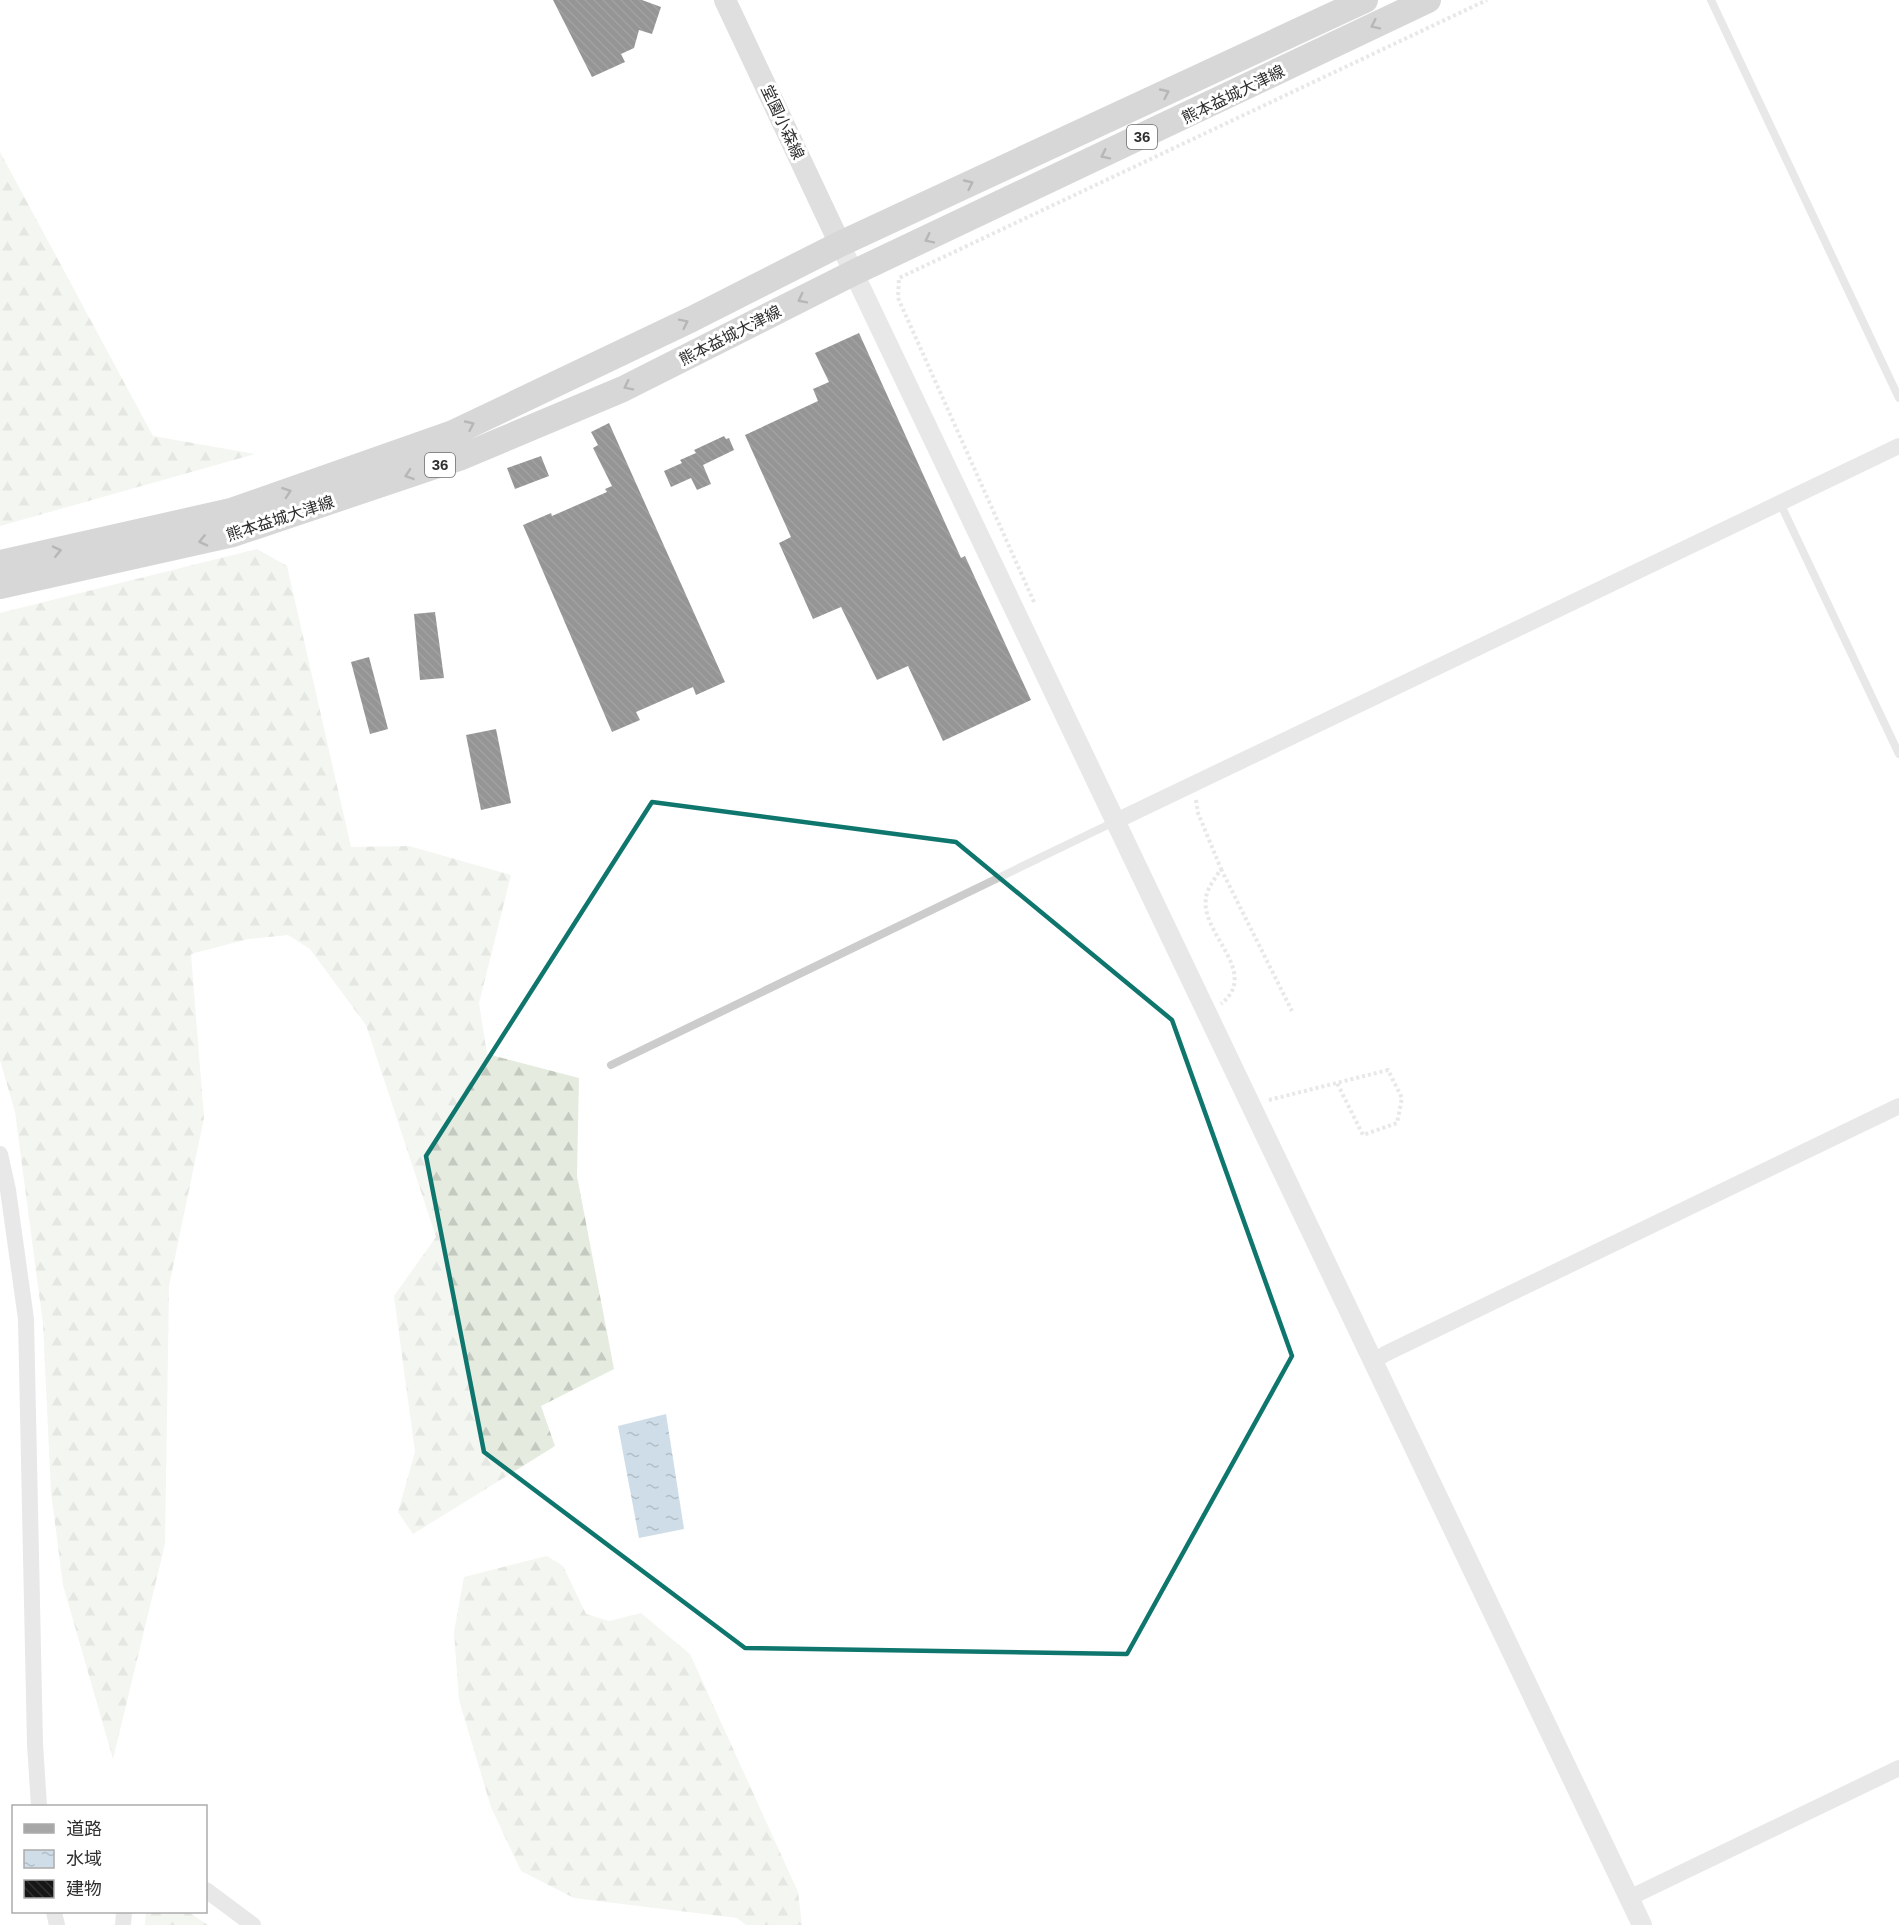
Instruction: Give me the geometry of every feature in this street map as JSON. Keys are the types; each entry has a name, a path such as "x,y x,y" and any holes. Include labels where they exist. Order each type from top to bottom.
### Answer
{"main road":[{"name":"堂園小森線","path":"725,0 840,244"},
{"name":"熊本益城大津線","path":"0,564 231,511 453,433 692,319 840,244 1365,0"},
{"name":"熊本益城大津線","path":"0,586 233,534 459,458 623,389 855,272 1428,0"}],"street":[{"path":"840,244 1116,821 1220,1010 1260,1098 1372,1363 1642,1925"},
{"path":"1116,821 1899,446"},
{"path":"1372,1363 1385,1354 1899,1106"},
{"path":"0,1154 8,1190 26,1319 34,1744 39,1805"},
{"path":"1629,1898 1899,1768"},
{"path":"207,1891 253,1925"}],"lane":[{"path":"1710,0 1899,398"},
{"path":"1779,502 1899,754"},
{"path":"611,1065 1116,821"}],"path":[{"path":"1038,610 898,298 899,278 1487,0"},
{"path":"1194,785 1198,813 1221,869 1292,1011"},
{"path":"1220,1010 1232,995 1236,985 1233,969 1207,912 1206,898 1221,869"},
{"path":"1217,993 1220,1010"},
{"path":"1260,1098 1337,1083 1388,1070 1402,1098 1397,1123 1363,1135 1337,1083"},
{"path":"1260,1098 1273,1111"}],"highlighted area":[{"path":"652,802 956,842 1172,1020 1292,1356 1127,1654 745,1648 484,1452 426,1156"}],"green space":[{"path":"0,152 153,436 255,454 0,526"},
{"path":"257,549 287,566 351,847 409,846 511,875 479,1003 487,1054 579,1078 577,1176 614,1369 541,1406 555,1446 413,1534 398,1512 415,1452 394,1296 436,1237 366,1025 310,949 288,935 248,939 191,954 204,1118 169,1286 165,1544 113,1759 63,1585 51,1492 43,1324 15,1112 0,1060 0,613"},
{"path":"547,1556 563,1566 586,1614 609,1621 641,1613 690,1654 798,1892 802,1925 746,1925 737,1918 574,1898 521,1871 491,1807 459,1700 454,1632 464,1577"},
{"path":"146,1913 190,1913 208,1925 145,1925"}],"water":[{"path":"666,1414 684,1529 639,1538 618,1426"}],"building":[{"path":"553,0 642,0 661,7 652,34 639,30 634,48 621,54 625,62 592,77"},
{"path":"859,333 961,558 965,556 1031,700 943,741 908,666 877,680 841,607 813,619 779,543 791,537 745,435 818,401 813,389 829,382 815,353"},
{"path":"609,423 725,682 696,695 693,687 636,712 640,720 612,732 523,525 551,513 552,516 607,492 605,489 612,486 593,448 598,445 591,432"},
{"path":"724,436 726,439 729,438 734,450 703,465 711,484 697,490 691,478 671,487 664,471 682,463 680,460 696,453 694,450"},
{"path":"541,456 549,476 515,489 507,468"},
{"path":"435,612 444,678 420,680 414,614"},
{"path":"369,657 388,729 370,734 351,662"},
{"path":"496,729 511,803 481,810 466,735"}]}
